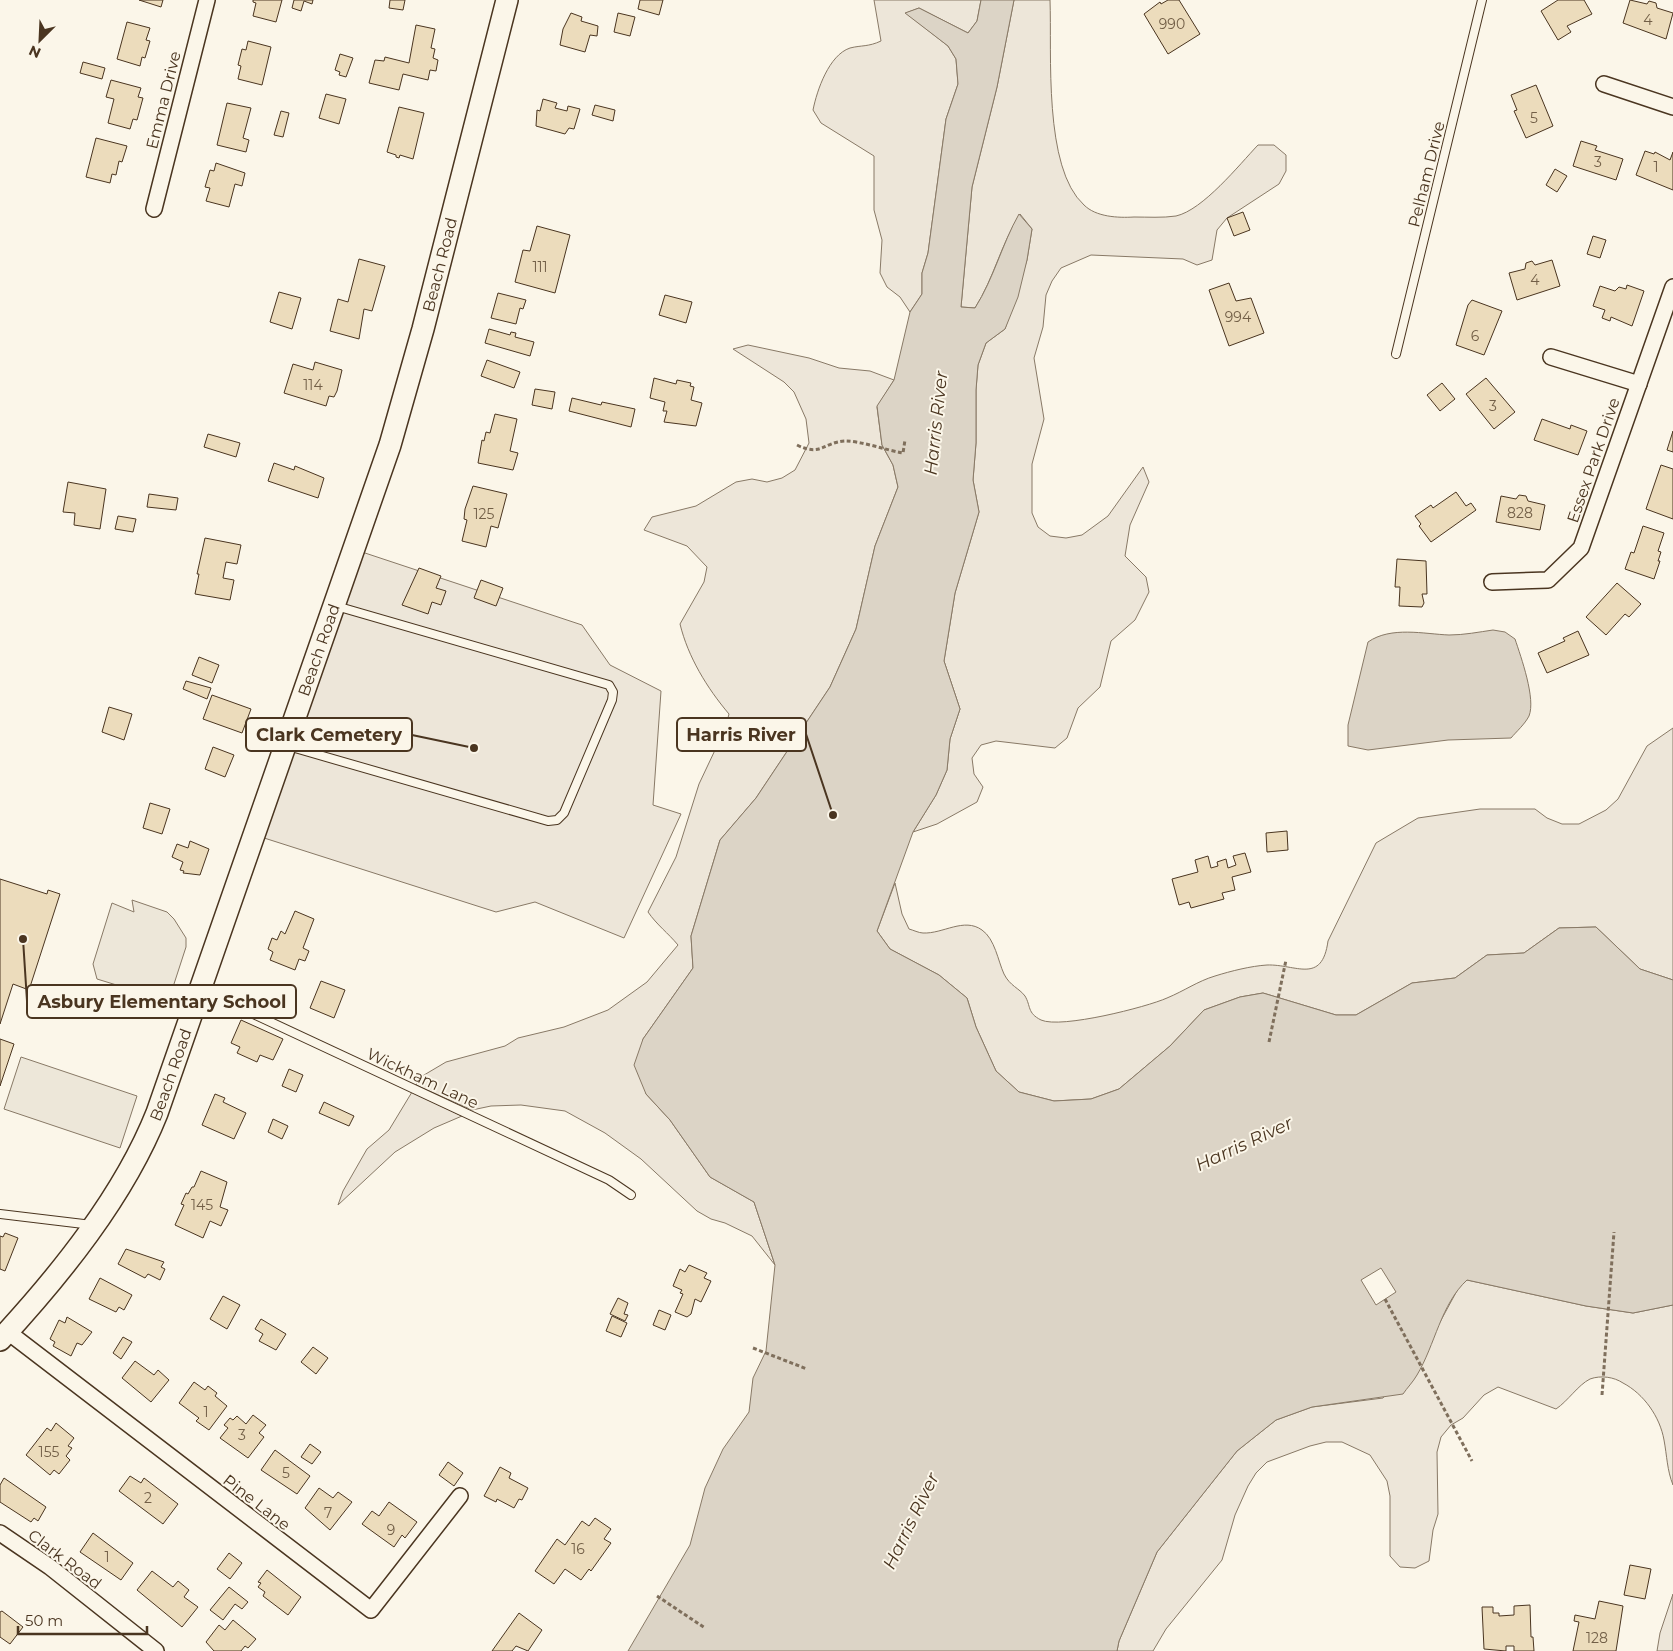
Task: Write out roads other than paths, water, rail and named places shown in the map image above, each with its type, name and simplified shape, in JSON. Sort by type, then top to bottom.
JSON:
[{"type":"street","name":"Emma Drive","points":[[154,209],[207,0]]},
{"type":"street","name":"Beach Road","points":[[4,1336],[94,1225],[131,1170],[143,1146],[172,1073],[390,445],[423,329],[507,0]]},
{"type":"street","points":[[1604,84],[1673,107]]},
{"type":"street","name":"Essex Park Drive","points":[[1492,582],[1548,580],[1581,548],[1673,287]]},
{"type":"street","points":[[1551,357],[1639,384]]},
{"type":"street","name":"Pine Lane","points":[[4,1336],[371,1610],[460,1496]]},
{"type":"street","name":"Clark Road","points":[[0,1533],[50,1567],[156,1651]]},
{"type":"lane","name":"Pelham Drive","points":[[1396,354],[1482,0]]},
{"type":"lane","points":[[286,745],[548,821],[557,820],[564,813],[612,700],[613,692],[609,685],[334,605]]},
{"type":"lane","name":"Wickham Lane","points":[[201,989],[609,1180],[631,1195]]},
{"type":"lane","points":[[0,1214],[94,1225]]},
{"type":"water","name":"Harris River","points":[[981,0],[1014,0],[997,87],[972,187],[961,307],[975,308],[982,297],[1019,214],[1032,229],[1018,297],[1005,329],[986,343],[978,365],[973,480],[979,512],[955,593],[944,661],[960,709],[950,739],[947,770],[936,795],[913,832],[877,931],[890,949],[939,975],[967,998],[976,1027],[996,1071],[1019,1092],[1054,1101],[1091,1099],[1119,1089],[1170,1046],[1204,1010],[1240,997],[1263,993],[1336,1015],[1356,1015],[1412,983],[1455,978],[1487,955],[1524,953],[1559,928],[1596,927],[1640,969],[1673,980],[1673,1305],[1633,1313],[1586,1306],[1467,1280],[1458,1290],[1444,1313],[1423,1363],[1403,1394],[1312,1407],[1276,1420],[1237,1451],[1157,1552],[1119,1641],[1117,1651],[628,1651],[690,1545],[705,1488],[723,1449],[749,1412],[753,1378],[766,1351],[775,1265],[754,1202],[710,1177],[670,1120],[646,1094],[634,1065],[643,1039],[693,968],[691,936],[720,840],[756,798],[830,687],[856,629],[875,546],[898,487],[893,465],[882,445],[877,406],[894,380],[910,312],[922,294],[922,273],[928,253],[946,119],[958,84],[956,59],[948,46],[905,13],[919,8],[968,33],[977,21]]},
{"type":"water","points":[[1493,630],[1505,632],[1515,639],[1531,699],[1529,716],[1511,738],[1448,740],[1368,750],[1348,746],[1348,725],[1368,642],[1377,637],[1397,632],[1455,635]]},
{"type":"place","name":"Clark Cemetery","points":[[474,748]]},
{"type":"place","name":"Harris River","points":[[833,815]]},
{"type":"place","name":"Asbury Elementary School","points":[[23,939]]}]
